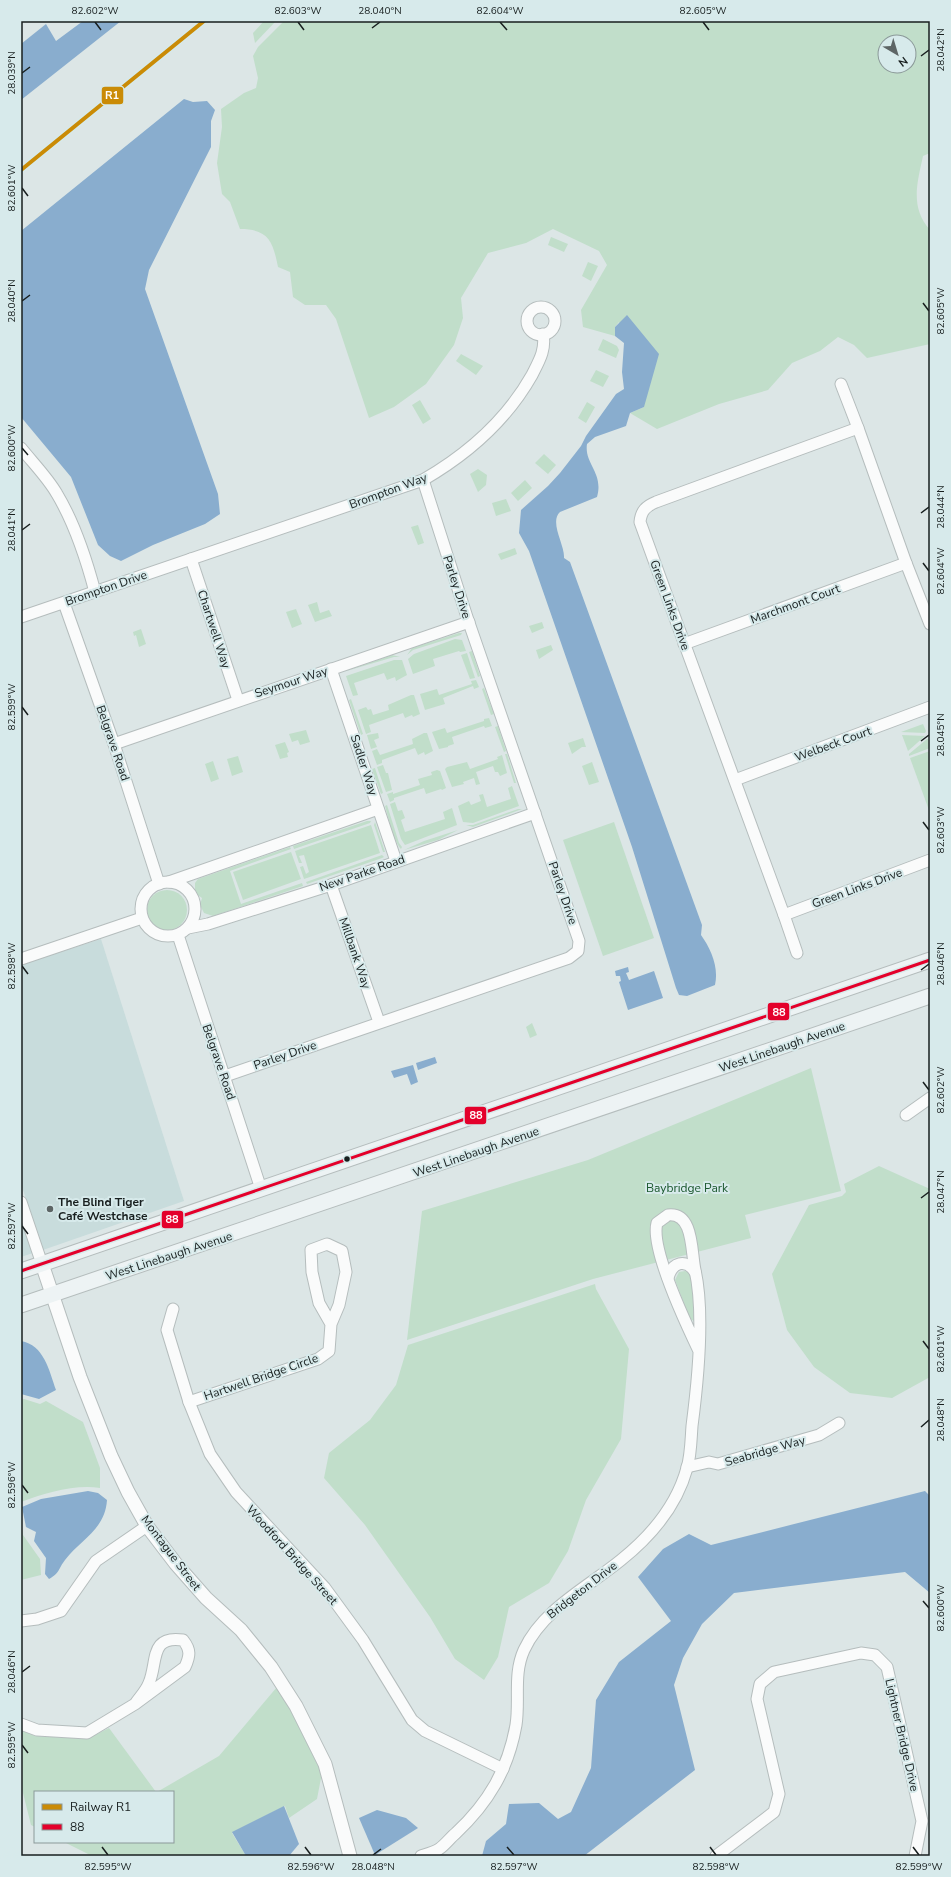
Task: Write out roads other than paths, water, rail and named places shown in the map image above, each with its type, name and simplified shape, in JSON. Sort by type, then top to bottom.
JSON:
[{"type":"main road","points":[[21,1271],[930,960]]},
{"type":"main road","name":"West Linebaugh Avenue","points":[[21,1305],[930,996]]},
{"type":"street","name":"Brompton Way","points":[[191,559],[423,480],[451,464],[496,426],[510,409],[538,362],[545,345],[543,334]]},
{"type":"street","points":[[841,384],[906,564],[930,624]]},
{"type":"street","name":"Green Links Drive","points":[[797,953],[640,522],[643,510],[656,502],[858,428]]},
{"type":"street","points":[[21,448],[56,493],[70,518],[86,560],[95,592]]},
{"type":"street","name":"Parley Drive","points":[[225,1076],[569,958],[578,951],[579,941],[468,622],[423,480]]},
{"type":"street","name":"Brompton Drive","points":[[21,617],[191,559]]},
{"type":"street","name":"Chartwell Way","points":[[191,559],[238,700]]},
{"type":"street","name":"Marchmont Court","points":[[684,644],[906,564]]},
{"type":"street","name":"Belgrave Road","points":[[64,603],[164,883]]},
{"type":"street","name":"Seymour Way","points":[[114,744],[468,622]]},
{"type":"street","name":"Sadler Way","points":[[331,669],[396,861]]},
{"type":"street","name":"Welbeck Court","points":[[735,780],[930,708]]},
{"type":"street","points":[[164,883],[178,884],[185,888],[195,903],[193,920],[188,928],[178,934],[160,935],[152,932],[142,918],[141,909],[146,894],[164,883],[378,809]]},
{"type":"street","name":"New Parke Road","points":[[188,928],[208,924],[331,885],[535,813]]},
{"type":"street","name":"Green Links Drive","points":[[784,915],[930,860]]},
{"type":"street","name":"Millbank Way","points":[[331,885],[379,1022]]},
{"type":"street","points":[[21,959],[142,918]]},
{"type":"street","name":"Belgrave Road","points":[[178,934],[200,1006],[225,1076],[262,1189]]},
{"type":"street","points":[[906,1115],[930,1098]]},
{"type":"street","name":"Montague Street","points":[[21,1202],[80,1378],[111,1456],[147,1526],[176,1564],[206,1598],[241,1630],[270,1667],[296,1706],[325,1764],[350,1856]]},
{"type":"street","name":"Bridgeton Drive","points":[[421,1856],[442,1852],[476,1814],[494,1788],[503,1769],[516,1725],[516,1682],[523,1651],[534,1634],[546,1618],[621,1560],[647,1537],[667,1510],[687,1467],[697,1392],[699,1351],[699,1288],[695,1273],[689,1230],[686,1224],[678,1216],[668,1215],[657,1223],[655,1232],[674,1298],[699,1351]]},
{"type":"street","name":"Hartwell Bridge Circle","points":[[189,1402],[318,1359],[329,1351],[331,1324],[339,1305],[346,1272],[342,1251],[327,1244],[311,1250],[312,1272],[319,1302],[331,1324]]},
{"type":"street","points":[[668,1278],[672,1268],[681,1263],[688,1264],[695,1273]]},
{"type":"street","name":"Woodford Bridge Street","points":[[173,1309],[167,1330],[189,1402],[210,1454],[236,1492],[325,1588],[363,1640],[412,1720],[425,1731],[503,1769]]},
{"type":"street","name":"Seabridge Way","points":[[687,1467],[709,1462],[718,1464],[819,1435],[839,1423]]},
{"type":"street","points":[[21,1621],[38,1618],[61,1610],[96,1561],[147,1526]]},
{"type":"street","points":[[21,1724],[37,1730],[87,1733],[135,1704],[185,1667],[189,1658],[189,1647],[184,1640],[173,1638],[162,1643],[155,1655],[149,1683],[135,1704]]},
{"type":"street","name":"Lightner Bridge Drive","points":[[716,1856],[774,1812],[779,1794],[757,1699],[760,1684],[774,1672],[861,1654],[876,1655],[887,1666],[922,1821],[915,1856]]},
{"type":"water","points":[[83,21],[121,21],[21,100],[21,44],[46,24],[56,41]]},
{"type":"water","points":[[184,99],[193,102],[207,101],[215,110],[211,121],[211,147],[149,270],[145,289],[218,494],[220,514],[205,524],[153,545],[121,561],[110,556],[98,545],[71,477],[21,417],[21,231]]},
{"type":"water","points":[[627,315],[659,354],[644,407],[630,413],[626,426],[595,437],[587,444],[588,457],[598,481],[597,497],[560,512],[557,516],[556,522],[564,558],[570,562],[702,925],[701,935],[708,946],[715,965],[715,985],[687,996],[679,995],[676,988],[632,847],[529,551],[519,533],[521,510],[560,473],[581,446],[586,436],[616,394],[624,389],[622,372],[624,343],[615,336],[615,327]]},
{"type":"water","points":[[628,967],[629,972],[626,973],[629,980],[654,971],[663,998],[628,1010],[619,982],[621,981],[620,976],[616,976],[615,971]]},
{"type":"water","points":[[435,1057],[437,1063],[418,1070],[416,1063]]},
{"type":"water","points":[[413,1065],[418,1082],[411,1085],[407,1074],[394,1078],[391,1071]]},
{"type":"water","points":[[21,1341],[29,1343],[40,1353],[48,1367],[56,1390],[39,1399],[21,1394]]},
{"type":"water","points":[[88,1491],[98,1493],[107,1500],[102,1519],[97,1527],[65,1560],[57,1573],[49,1579],[45,1574],[46,1558],[34,1541],[36,1532],[26,1527],[22,1507],[41,1499]]},
{"type":"water","points":[[925,1491],[930,1496],[930,1593],[905,1572],[734,1593],[702,1624],[683,1658],[674,1685],[695,1770],[584,1856],[482,1856],[486,1841],[506,1824],[509,1804],[539,1803],[558,1819],[571,1812],[591,1768],[596,1700],[619,1662],[671,1621],[638,1577],[663,1549],[689,1534],[711,1545]]},
{"type":"water","points":[[284,1806],[299,1844],[289,1856],[246,1856],[232,1832]]},
{"type":"water","points":[[377,1810],[406,1818],[418,1828],[375,1855],[359,1818]]},
{"type":"rail line","name":"R1","points":[[21,170],[204,21]]},
{"type":"place","name":"The Blind Tiger Café Westchase","points":[[50,1209]]},
{"type":"park label","name":"Baybridge Park","points":[[687,1188]]}]
